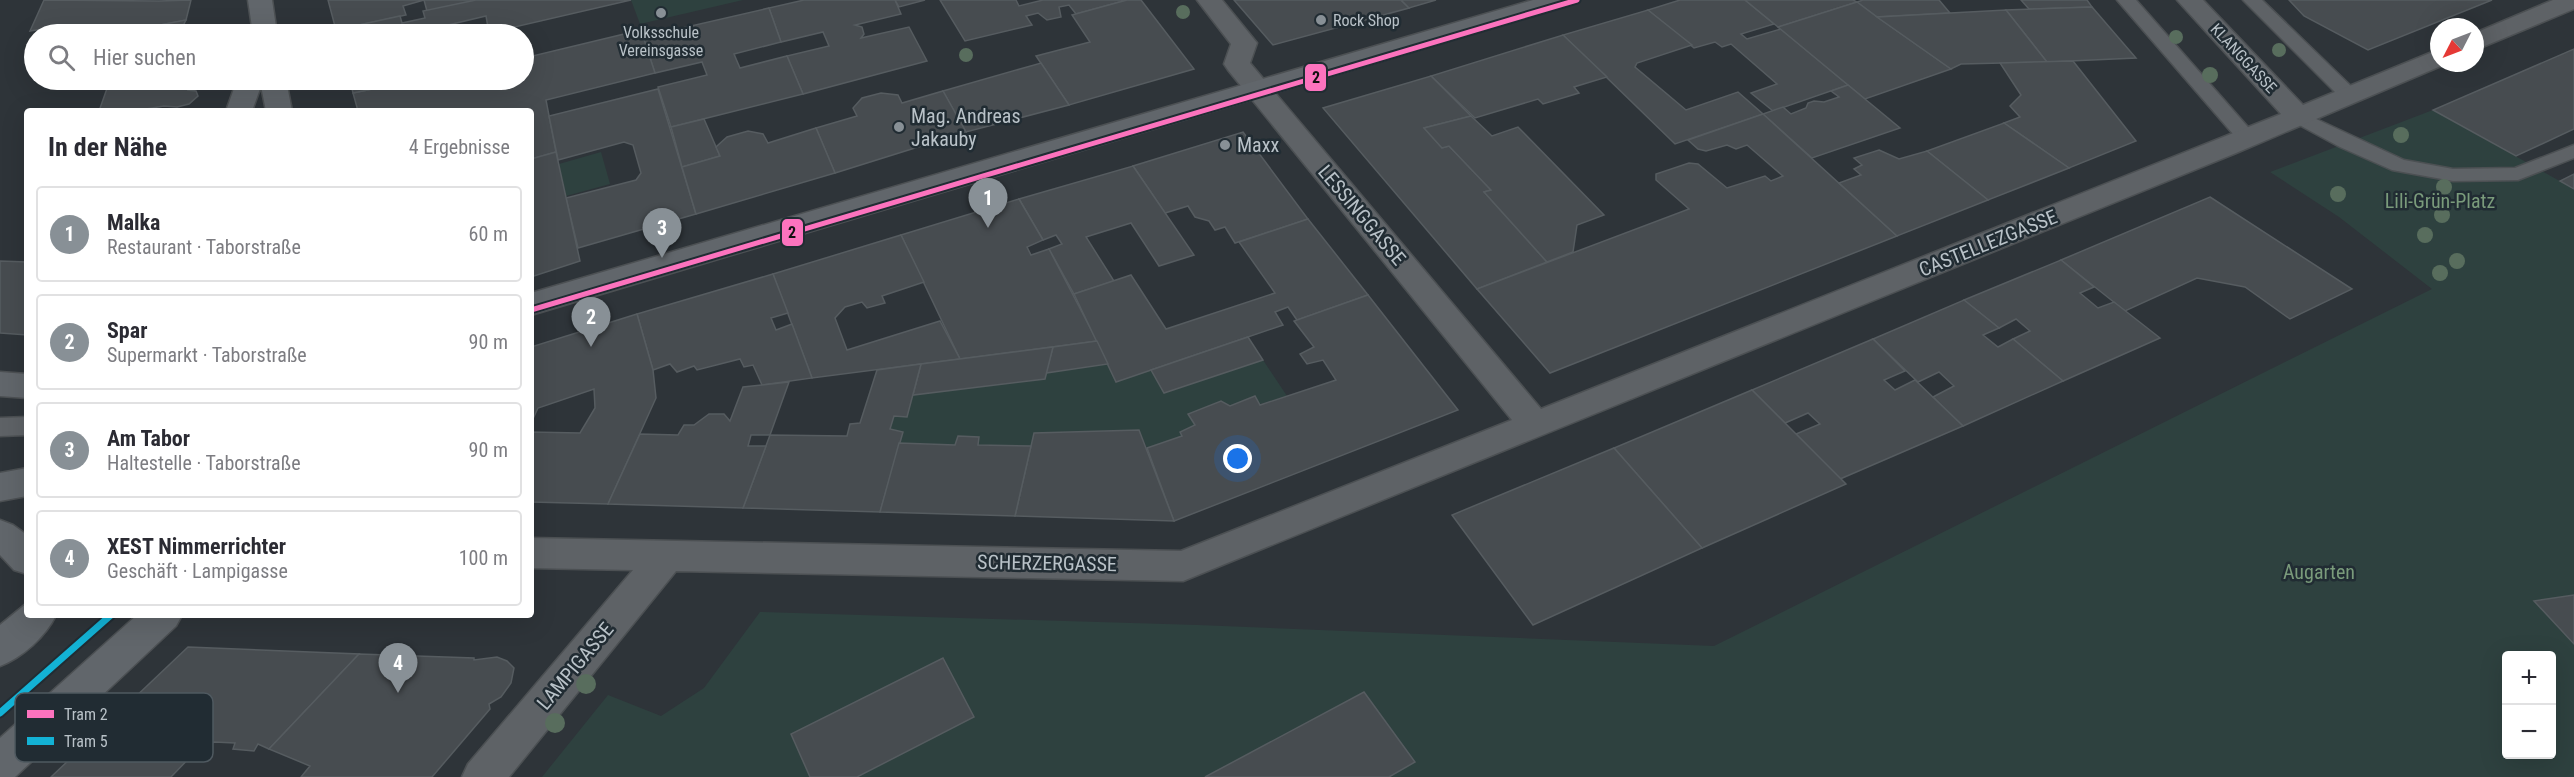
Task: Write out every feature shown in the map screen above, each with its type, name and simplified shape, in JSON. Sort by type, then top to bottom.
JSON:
[{"type":"main road","points":[[260,0],[264,24]]},
{"type":"main road","points":[[534,303],[1559,0]]},
{"type":"main road","points":[[240,108],[246,90]]},
{"type":"main road","points":[[275,90],[278,108]]},
{"type":"main road","points":[[0,384],[24,386]]},
{"type":"main road","points":[[0,488],[24,483]]},
{"type":"main road","points":[[0,535],[24,555]]},
{"type":"main road","points":[[78,693],[160,618]]},
{"type":"main road","points":[[0,764],[15,750]]},
{"type":"street","name":"LESSINGGASSE","points":[[1209,0],[1244,43],[1237,64],[1535,425]]},
{"type":"street","name":"KLANGGASSE","points":[[2189,0],[2299,117]]},
{"type":"street","points":[[2484,38],[2574,0]]},
{"type":"street","name":"CASTELLEZGASSE","points":[[1535,425],[2299,117],[2430,62]]},
{"type":"street","name":"SCHERZERGASSE","points":[[534,553],[1183,566],[1535,425]]},
{"type":"street","name":"LAMPIGASSE","points":[[483,777],[667,556]]},
{"type":"lane","points":[[2126,0],[2247,138]]},
{"type":"lane","points":[[2252,0],[2350,96]]},
{"type":"lane","points":[[2299,117],[2347,143],[2399,165],[2453,175],[2518,174],[2574,151]]},
{"type":"lane","points":[[0,427],[24,426]]},
{"type":"green space","name":"Volksschule Vereinsgasse","points":[[631,0],[743,0],[640,24]]},
{"type":"green space","name":"Augarten","points":[[2433,110],[2574,189],[2574,777],[542,777],[608,695],[661,716],[704,688],[760,612],[1198,625],[1714,646],[2432,289],[2339,217],[2270,172]]},
{"type":"green space","points":[[601,152],[610,184],[566,196],[559,164]]},
{"type":"green space","points":[[1263,360],[1287,396],[1262,404],[1245,406],[1220,401],[1189,414],[1195,425],[1182,436],[1147,448],[1139,430],[1034,433],[1031,446],[978,445],[958,436],[955,445],[899,443],[903,432],[890,429],[894,416],[907,416],[913,395],[1045,379],[1046,373],[1108,364],[1151,370],[1165,393]]},
{"type":"building","points":[[44,0],[191,0],[186,20],[166,24],[33,24]]},
{"type":"building","points":[[328,0],[424,0],[403,6],[406,15],[364,24],[334,24]]},
{"type":"building","points":[[424,0],[473,0],[473,1],[427,11]]},
{"type":"building","points":[[476,0],[631,0],[528,24],[487,24],[486,16],[452,24],[363,24],[400,16],[402,23],[425,18],[423,11]]},
{"type":"building","points":[[804,0],[895,0],[901,14],[855,25],[862,27],[864,34],[861,38],[909,27],[927,61],[803,94],[787,56],[829,46],[823,32],[781,42],[769,8]]},
{"type":"building","points":[[895,0],[925,0],[899,7]]},
{"type":"building","points":[[940,0],[1016,0],[1019,6],[1043,0],[1127,0],[1076,14],[1069,5],[1059,7],[1061,17],[1047,20],[1038,13],[1026,16],[1032,25],[965,41]]},
{"type":"building","points":[[1127,0],[1141,0],[1194,69],[1069,105],[1036,56],[1090,42],[1072,15]]},
{"type":"building","points":[[1234,0],[1401,0],[1409,8],[1273,45]]},
{"type":"building","points":[[1401,0],[1436,0],[1409,8]]},
{"type":"building","points":[[1680,0],[1745,0],[1774,24],[1741,34],[1747,39],[1781,29],[1848,85],[1773,111],[1751,93],[1777,84],[1731,44],[1722,47],[1715,42],[1694,48],[1648,10]]},
{"type":"building","points":[[1745,0],[1853,0],[1857,2],[1778,27]]},
{"type":"building","points":[[1863,0],[1939,0],[1950,13],[1877,17],[1857,2]]},
{"type":"building","points":[[2021,0],[2087,0],[2092,7],[2029,9]]},
{"type":"building","points":[[2289,0],[2492,0],[2447,18],[2430,18],[2430,25],[2368,50],[2304,16]]},
{"type":"building","points":[[1857,2],[1951,69],[1865,99],[1778,27]]},
{"type":"building","points":[[2092,7],[2136,58],[2047,62],[2006,10]]},
{"type":"building","points":[[769,8],[781,42],[734,54],[740,68],[787,56],[803,94],[671,127],[658,87],[707,75],[702,62],[655,73],[643,37]]},
{"type":"building","points":[[1648,10],[1692,45],[1637,63],[1635,67],[1686,110],[1738,92],[1763,114],[1675,144],[1563,35]]},
{"type":"building","points":[[2006,10],[2047,62],[1961,64],[1951,69],[1877,17]]},
{"type":"building","points":[[186,20],[184,24],[165,24]]},
{"type":"building","points":[[641,30],[655,73],[546,100],[556,152],[534,158],[534,108],[357,108],[353,93],[367,90],[534,90],[534,56]]},
{"type":"building","points":[[1563,35],[1607,77],[1574,87],[1579,93],[1543,104],[1538,99],[1475,118],[1431,76]]},
{"type":"building","points":[[2574,49],[2574,129],[2516,156],[2433,110]]},
{"type":"building","points":[[2073,61],[2136,141],[2069,168],[2004,123],[2020,117],[2010,106],[2021,95],[2000,63]]},
{"type":"building","points":[[1041,63],[1069,105],[966,132],[943,91]]},
{"type":"building","points":[[1431,76],[1471,116],[1424,128],[1442,148],[1449,146],[1491,190],[1484,192],[1547,262],[1477,289],[1323,108]]},
{"type":"building","points":[[1848,85],[1900,128],[1812,158],[1763,114],[1783,107],[1791,114],[1806,108],[1808,103],[1824,102],[1839,97],[1831,91]]},
{"type":"building","points":[[658,89],[696,214],[578,248],[566,198],[636,180],[641,173],[633,145],[624,142],[558,160],[549,116]]},
{"type":"building","points":[[106,90],[188,90],[196,91],[198,96],[189,104],[177,107],[100,108]]},
{"type":"building","points":[[943,91],[966,132],[835,173],[816,128],[857,116],[853,108],[862,98],[881,93],[898,95],[902,103]]},
{"type":"building","points":[[1763,114],[1897,236],[1550,373],[1477,289],[1689,209],[1656,180],[1656,174],[1689,163],[1698,164],[1727,188],[1765,176],[1771,181],[1783,176],[1747,145],[1736,149],[1727,145],[1706,151],[1698,149],[1688,140]]},
{"type":"building","points":[[1471,116],[1492,136],[1518,127],[1604,215],[1577,225],[1573,252],[1547,262],[1484,192],[1491,190],[1449,146],[1442,148],[1424,128]]},
{"type":"building","points":[[704,119],[720,156],[682,167],[671,127]]},
{"type":"building","points":[[2004,123],[2069,168],[1988,200],[1927,151]]},
{"type":"building","points":[[816,128],[835,173],[696,214],[682,167],[720,156],[716,147],[727,137],[748,131],[763,134],[768,143]]},
{"type":"building","points":[[1243,132],[1308,219],[1235,243],[1225,227],[1215,230],[1209,221],[1195,217],[1188,206],[1165,213],[1133,166]]},
{"type":"building","points":[[1879,150],[1899,159],[1927,151],[1988,200],[1897,236],[1839,183],[1861,175],[1854,169],[1862,165],[1854,158]]},
{"type":"building","points":[[556,152],[580,261],[534,276],[534,158]]},
{"type":"building","points":[[1133,166],[1194,255],[1159,266],[1131,223],[1086,237],[1114,281],[1074,294],[1049,249],[1062,244],[1056,235],[1043,240],[1019,199]]},
{"type":"building","points":[[2574,174],[2574,189],[2560,181]]},
{"type":"building","points":[[2210,197],[2352,289],[2290,319],[2245,287],[2197,278],[2125,311],[2061,260]]},
{"type":"building","points":[[1019,199],[1043,240],[1027,247],[1031,255],[1049,249],[1097,341],[960,359],[901,235]]},
{"type":"building","points":[[1308,219],[1368,295],[1297,320],[1288,307],[1275,312],[1283,325],[1116,382],[1074,294],[1131,275],[1166,329],[1275,293],[1239,242]]},
{"type":"building","points":[[901,235],[924,282],[882,296],[885,303],[867,308],[862,302],[845,307],[835,318],[847,350],[940,321],[960,359],[812,378],[773,274]]},
{"type":"building","points":[[2061,260],[2094,287],[2080,293],[2098,308],[2114,302],[2160,338],[2063,381],[2013,339],[2030,331],[2016,319],[1999,328],[1964,300]]},
{"type":"building","points":[[0,261],[24,262],[24,335],[0,333]]},
{"type":"building","points":[[773,274],[788,313],[771,318],[776,330],[792,324],[812,378],[762,385],[753,365],[744,367],[740,359],[697,370],[694,366],[677,372],[670,364],[653,370],[637,314]]},
{"type":"building","points":[[1368,295],[1458,410],[1174,521],[1147,448],[1182,436],[1180,432],[1195,425],[1188,414],[1221,401],[1230,406],[1255,396],[1260,405],[1336,380],[1323,360],[1307,364],[1300,354],[1314,347],[1294,321]]},
{"type":"building","points":[[1964,300],[1999,328],[1983,335],[1998,347],[2013,339],[2063,381],[1963,426],[1933,397],[1954,386],[1939,372],[1918,382],[1873,339]]},
{"type":"building","points":[[637,314],[653,370],[656,398],[608,504],[534,502],[534,432],[580,433],[595,408],[594,389],[538,408],[534,417],[534,346]]},
{"type":"building","points":[[1248,337],[1263,360],[1164,393],[1151,370]]},
{"type":"building","points":[[1873,339],[1905,371],[1884,380],[1895,390],[1915,380],[1963,426],[1840,479],[1796,434],[1820,424],[1808,413],[1785,423],[1752,390]]},
{"type":"building","points":[[1097,341],[1108,364],[1046,373],[1053,347]]},
{"type":"building","points":[[1053,347],[1045,379],[913,395],[921,364]]},
{"type":"building","points":[[921,364],[907,417],[894,416],[890,429],[903,432],[880,512],[743,508],[770,435],[847,436],[850,424],[860,423],[877,370]]},
{"type":"building","points":[[789,382],[770,435],[751,435],[748,446],[766,446],[743,508],[608,504],[640,434],[678,435],[684,425],[694,425],[709,414],[724,414],[730,421],[743,387]]},
{"type":"building","points":[[1752,390],[1846,484],[1702,548],[1614,448]]},
{"type":"building","points":[[1139,430],[1174,521],[1015,516],[1034,433]]},
{"type":"building","points":[[958,436],[979,437],[978,445],[1031,446],[1015,516],[880,512],[899,443],[955,445]]},
{"type":"building","points":[[1614,448],[1702,548],[1533,625],[1452,515]]},
{"type":"building","points":[[2574,595],[2574,644],[2534,601]]},
{"type":"building","points":[[188,647],[359,654],[269,749],[258,744],[254,751],[233,749],[235,743],[213,743],[213,693],[140,693]]},
{"type":"building","points":[[359,654],[474,658],[474,660],[497,657],[507,661],[514,668],[511,683],[501,697],[489,704],[490,709],[432,777],[301,777],[310,766],[269,749]]},
{"type":"building","points":[[943,658],[974,717],[857,777],[810,777],[791,734]]},
{"type":"building","points":[[1364,692],[1415,762],[1389,777],[1205,777]]},
{"type":"building","points":[[67,762],[185,762],[171,777],[51,777]]},
{"type":"tram line","name":"2","points":[[534,309],[1577,0]]},
{"type":"tram line","name":"5","points":[[23,693],[108,618]]},
{"type":"tram line","name":"5","points":[[0,713],[15,700]]},
{"type":"place","name":"Volksschule Vereinsgasse","points":[[661,13]]},
{"type":"place","name":"Rock Shop","points":[[1321,20]]},
{"type":"place","name":"Mag. Andreas Jakauby","points":[[899,127]]},
{"type":"place","name":"Maxx","points":[[1225,145]]},
{"type":"place","name":"Malka","points":[[988,228]]},
{"type":"place","name":"Am Tabor","points":[[662,258]]},
{"type":"place","name":"Spar","points":[[591,347]]},
{"type":"place","name":"XEST Nimmerrichter","points":[[398,693]]},
{"type":"park label","name":"Lili-Grün-Platz","points":[[2440,201]]}]
